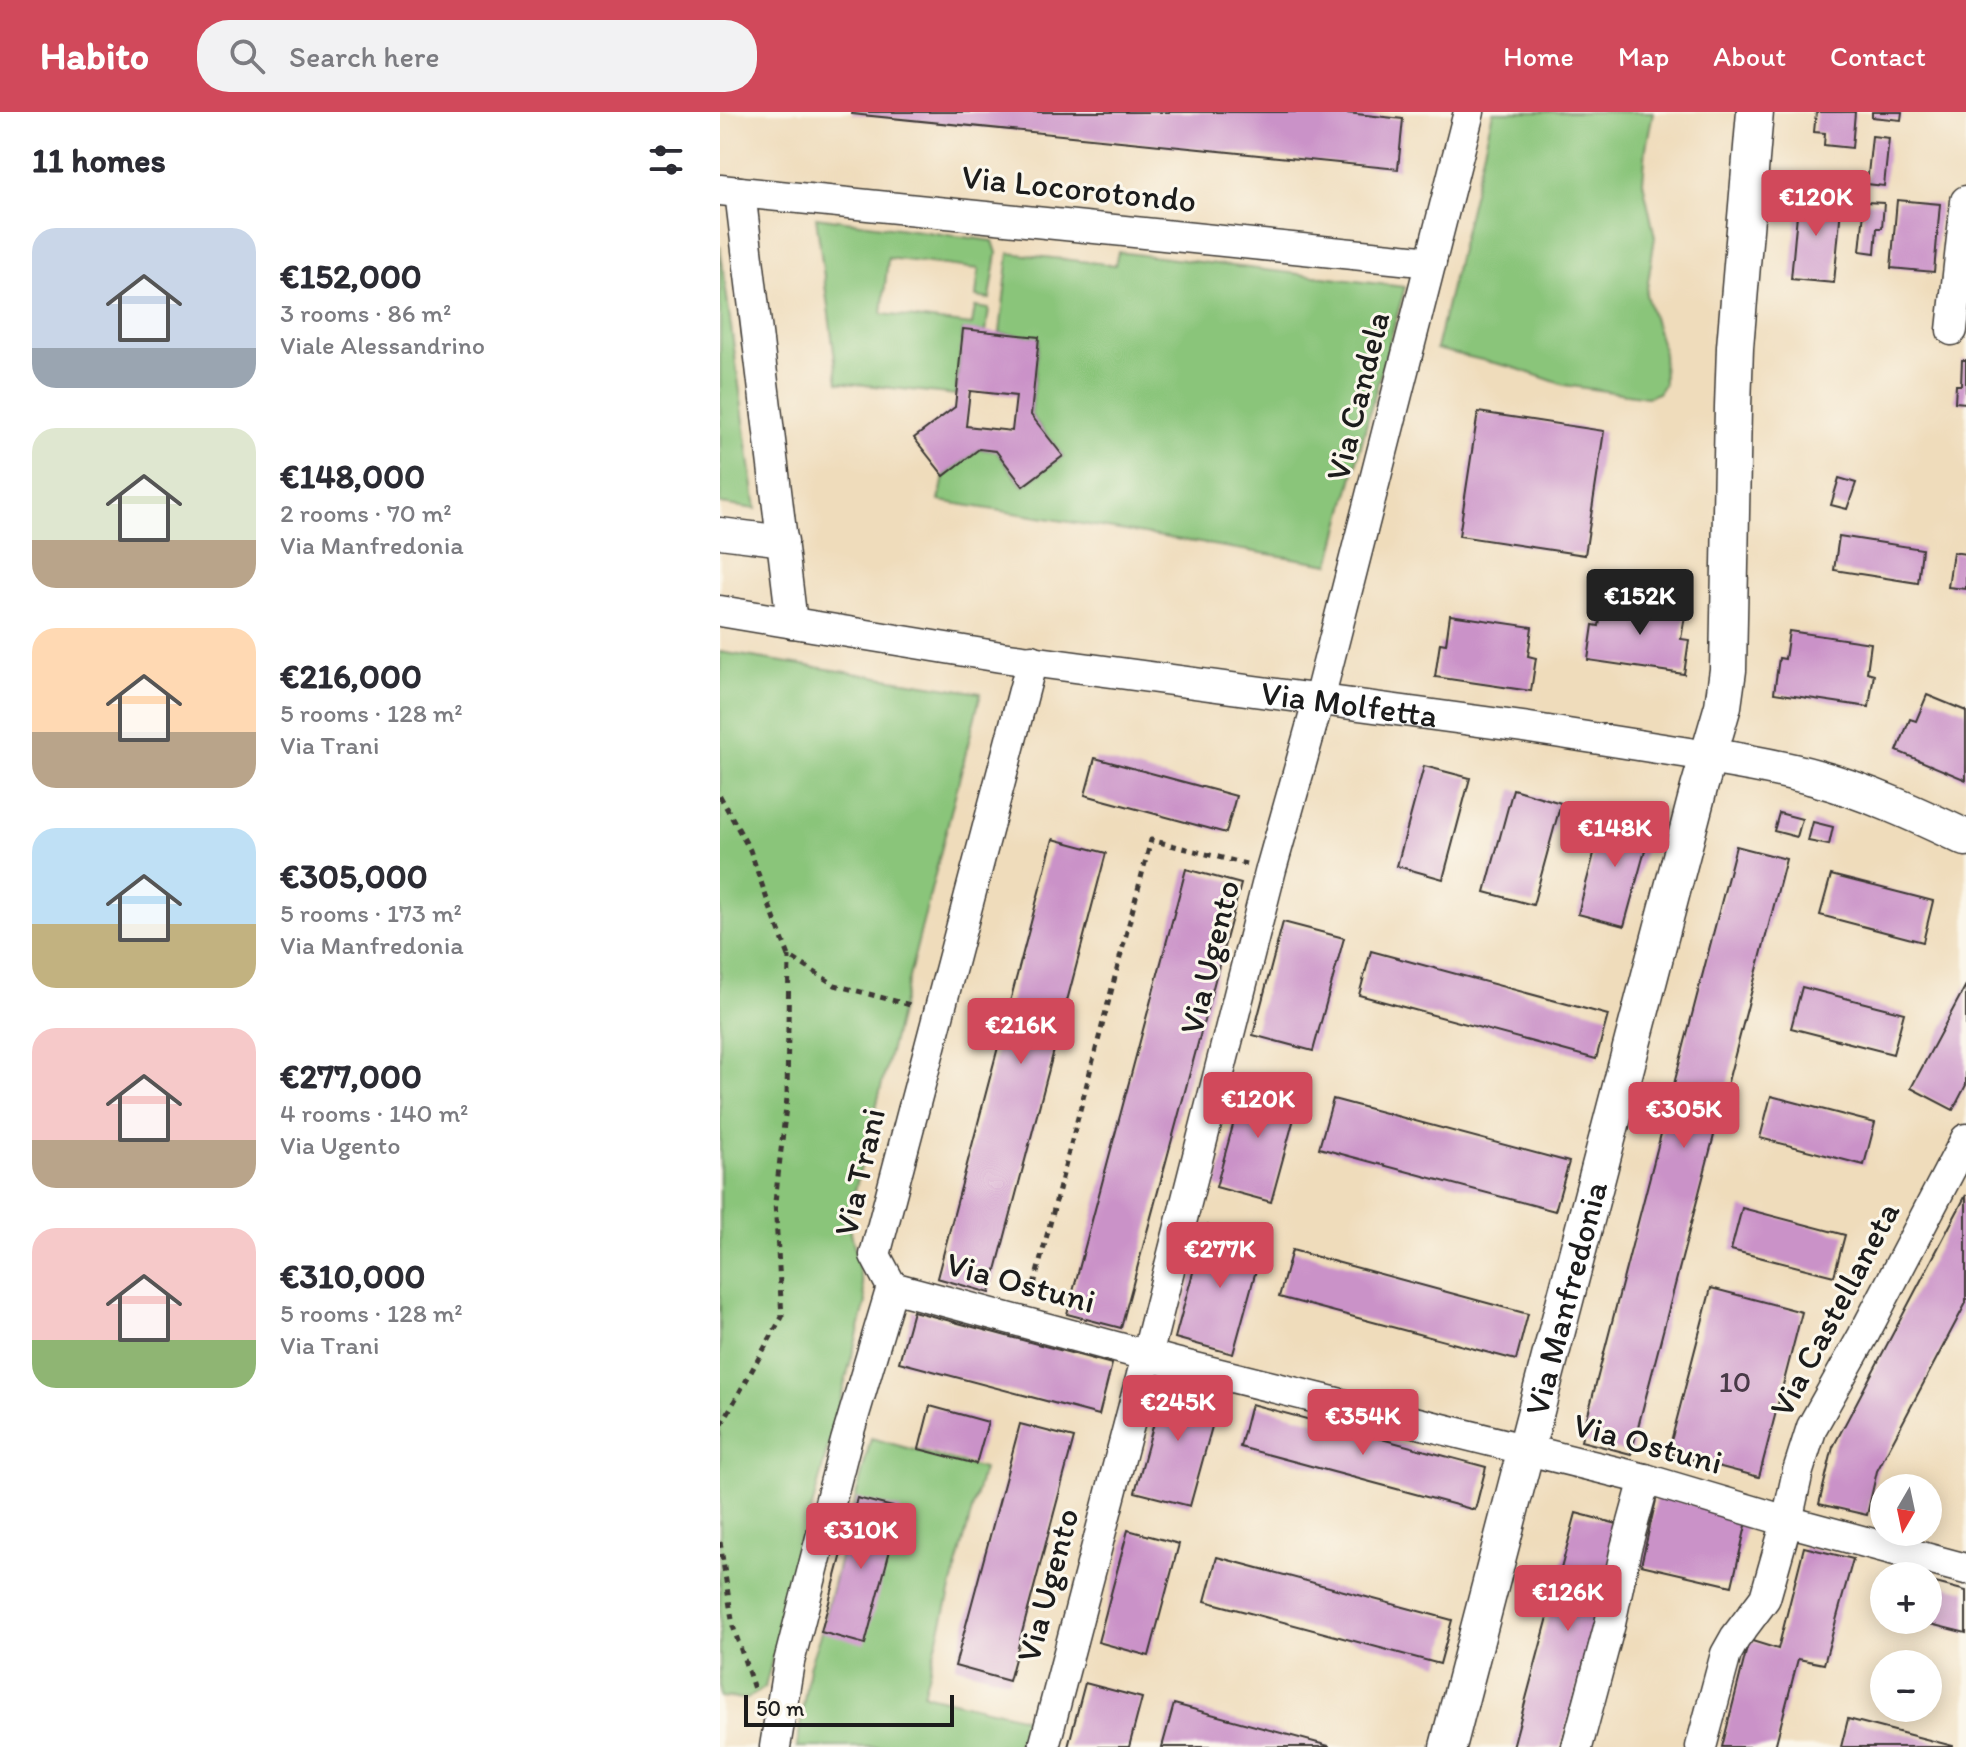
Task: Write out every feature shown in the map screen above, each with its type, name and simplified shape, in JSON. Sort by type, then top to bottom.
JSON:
[{"type":"street","name":"Via Candela","points":[[1319,699],[1469,112]]},
{"type":"street","name":"Via Manfredonia","points":[[1448,1747],[1723,706],[1728,670],[1735,362],[1755,112]]},
{"type":"street","name":"Via Locorotondo","points":[[730,191],[1431,262]]},
{"type":"street","points":[[730,191],[783,541],[792,623]]},
{"type":"street","points":[[1952,330],[1966,201]]},
{"type":"street","points":[[720,533],[783,541]]},
{"type":"street","name":"Via Molfetta","points":[[720,611],[1032,660],[1523,727],[1708,756],[1838,784],[1966,838]]},
{"type":"street","name":"Via Trani","points":[[892,1287],[875,1255],[1032,660]]},
{"type":"street","name":"Via Ugento","points":[[1044,1747],[1271,869],[1319,699]]},
{"type":"street","name":"Via Castellaneta","points":[[1701,1747],[1726,1654],[1765,1598],[1812,1427],[1966,1139]]},
{"type":"street","points":[[775,1747],[789,1662],[846,1441],[892,1287]]},
{"type":"street","name":"Via Ostuni","points":[[892,1287],[1147,1356],[1645,1479],[1966,1569]]},
{"type":"street","points":[[1577,1747],[1645,1479]]},
{"type":"path","points":[[720,796],[750,850],[789,956],[787,1098],[775,1202],[782,1317],[721,1425],[720,1436]]},
{"type":"path","points":[[1025,1322],[1151,840],[1271,869]]},
{"type":"path","points":[[789,956],[835,985],[938,1013]]},
{"type":"path","points":[[720,1542],[733,1626],[759,1702]]},
{"type":"green space","points":[[1493,112],[1653,112],[1643,182],[1655,237],[1646,295],[1663,349],[1664,384],[1658,393],[1647,397],[1564,385],[1515,368],[1436,349]]},
{"type":"green space","points":[[816,217],[993,241],[997,253],[990,299],[976,297],[979,269],[888,258],[882,314],[972,325],[975,307],[989,309],[986,332],[963,330],[956,395],[838,382]]},
{"type":"green space","points":[[720,246],[756,509],[720,504]]},
{"type":"green space","points":[[1118,252],[1405,287],[1330,564],[939,501],[944,476],[979,449],[996,451],[1023,486],[1063,456],[1031,415],[1039,338],[1000,333],[1009,253],[1115,265]]},
{"type":"green space","points":[[720,652],[981,693],[848,1218],[866,1302],[765,1687],[747,1699],[720,1697]]},
{"type":"green space","points":[[871,1438],[983,1469],[923,1694],[1025,1718],[1017,1747],[797,1747],[809,1667],[821,1632]]},
{"type":"building","points":[[852,112],[1337,112],[1403,119],[1398,169]]},
{"type":"building","points":[[1816,112],[1855,112],[1852,148],[1824,145],[1825,133],[1814,132]]},
{"type":"building","points":[[1872,112],[1902,112],[1901,120],[1872,117]]},
{"type":"building","points":[[1872,136],[1889,138],[1884,186],[1867,184]]},
{"type":"building","points":[[1799,193],[1842,197],[1834,283],[1791,279]]},
{"type":"building","points":[[1897,200],[1940,204],[1934,272],[1891,268]]},
{"type":"building","points":[[1865,202],[1884,203],[1882,228],[1877,228],[1875,253],[1860,251]]},
{"type":"building","points":[[963,329],[1039,337],[1031,415],[1063,456],[1023,486],[996,451],[979,449],[944,476],[914,438],[955,407]],"holes":[[[970,391],[1016,396],[1012,431],[966,426]]]},
{"type":"building","points":[[1962,360],[1966,360],[1966,403],[1955,402],[1956,385],[1961,385]]},
{"type":"building","points":[[1478,412],[1604,431],[1585,555],[1459,536]]},
{"type":"building","points":[[1839,478],[1856,483],[1847,509],[1831,505]]},
{"type":"building","points":[[1839,536],[1922,549],[1918,583],[1834,570]]},
{"type":"building","points":[[1953,552],[1966,554],[1966,589],[1948,587]]},
{"type":"building","points":[[1604,598],[1686,610],[1681,639],[1689,640],[1684,674],[1588,660],[1593,625],[1599,626]]},
{"type":"building","points":[[1450,615],[1532,627],[1528,656],[1536,658],[1531,691],[1435,677],[1440,643],[1446,644]]},
{"type":"building","points":[[1789,631],[1871,643],[1867,672],[1874,674],[1869,707],[1774,693],[1779,658],[1785,659]]},
{"type":"building","points":[[1927,695],[1966,711],[1966,780],[1897,751],[1910,719],[1916,721]]},
{"type":"building","points":[[1095,758],[1236,796],[1226,833],[1085,795]]},
{"type":"building","points":[[1424,766],[1470,778],[1443,879],[1397,866]]},
{"type":"building","points":[[1513,789],[1561,803],[1533,905],[1485,892]]},
{"type":"building","points":[[1605,812],[1652,825],[1624,926],[1578,914]]},
{"type":"building","points":[[1779,813],[1802,819],[1797,837],[1774,831]]},
{"type":"building","points":[[1813,822],[1833,827],[1829,845],[1808,841]]},
{"type":"building","points":[[1053,839],[1106,853],[990,1293],[937,1278]]},
{"type":"building","points":[[1736,846],[1786,859],[1631,1454],[1581,1441]]},
{"type":"building","points":[[1186,869],[1241,884],[1121,1328],[1067,1314]]},
{"type":"building","points":[[1831,875],[1933,901],[1923,942],[1820,915]]},
{"type":"building","points":[[1283,922],[1344,938],[1313,1051],[1253,1035]]},
{"type":"building","points":[[1371,951],[1608,1015],[1596,1059],[1359,995]]},
{"type":"building","points":[[1966,985],[1966,1085],[1953,1110],[1911,1088]]},
{"type":"building","points":[[1802,987],[1904,1013],[1893,1054],[1791,1028]]},
{"type":"building","points":[[1246,1078],[1301,1093],[1271,1202],[1216,1187]]},
{"type":"building","points":[[1771,1096],[1875,1123],[1864,1165],[1760,1138]]},
{"type":"building","points":[[1333,1099],[1569,1162],[1555,1211],[1319,1148]]},
{"type":"building","points":[[1966,1195],[1966,1303],[1876,1474],[1870,1474],[1867,1515],[1819,1504],[1833,1447]]},
{"type":"building","points":[[1742,1208],[1845,1235],[1834,1276],[1731,1250]]},
{"type":"building","points":[[1206,1225],[1264,1241],[1233,1354],[1175,1338]]},
{"type":"building","points":[[1292,1250],[1528,1314],[1516,1360],[1279,1297]]},
{"type":"building","points":[[1711,1288],[1802,1312],[1759,1477],[1668,1453]]},
{"type":"building","points":[[913,1311],[1112,1364],[1099,1415],[899,1362]]},
{"type":"building","points":[[1166,1379],[1221,1394],[1190,1506],[1135,1492]]},
{"type":"building","points":[[1251,1404],[1486,1467],[1475,1510],[1240,1447]]},
{"type":"building","points":[[930,1406],[988,1422],[976,1464],[919,1449]]},
{"type":"building","points":[[1020,1424],[1074,1438],[1009,1681],[955,1666]]},
{"type":"building","points":[[1657,1496],[1748,1517],[1732,1586],[1641,1565]]},
{"type":"building","points":[[857,1498],[901,1509],[865,1644],[821,1632]]},
{"type":"building","points":[[1576,1513],[1621,1525],[1561,1747],[1513,1747]]},
{"type":"building","points":[[1128,1530],[1179,1544],[1149,1656],[1098,1642]]},
{"type":"building","points":[[1804,1547],[1853,1559],[1824,1664],[1798,1659],[1775,1747],[1722,1747],[1749,1640],[1778,1649]]},
{"type":"building","points":[[1217,1557],[1452,1620],[1440,1664],[1205,1601]]},
{"type":"building","points":[[1942,1585],[1966,1591],[1966,1633],[1942,1627]]},
{"type":"building","points":[[1085,1683],[1142,1698],[1129,1747],[1068,1747]]},
{"type":"building","points":[[1174,1704],[1329,1746],[1329,1747],[1162,1747]]},
{"type":"building","points":[[1848,1719],[1953,1746],[1953,1747],[1841,1747]]}]
